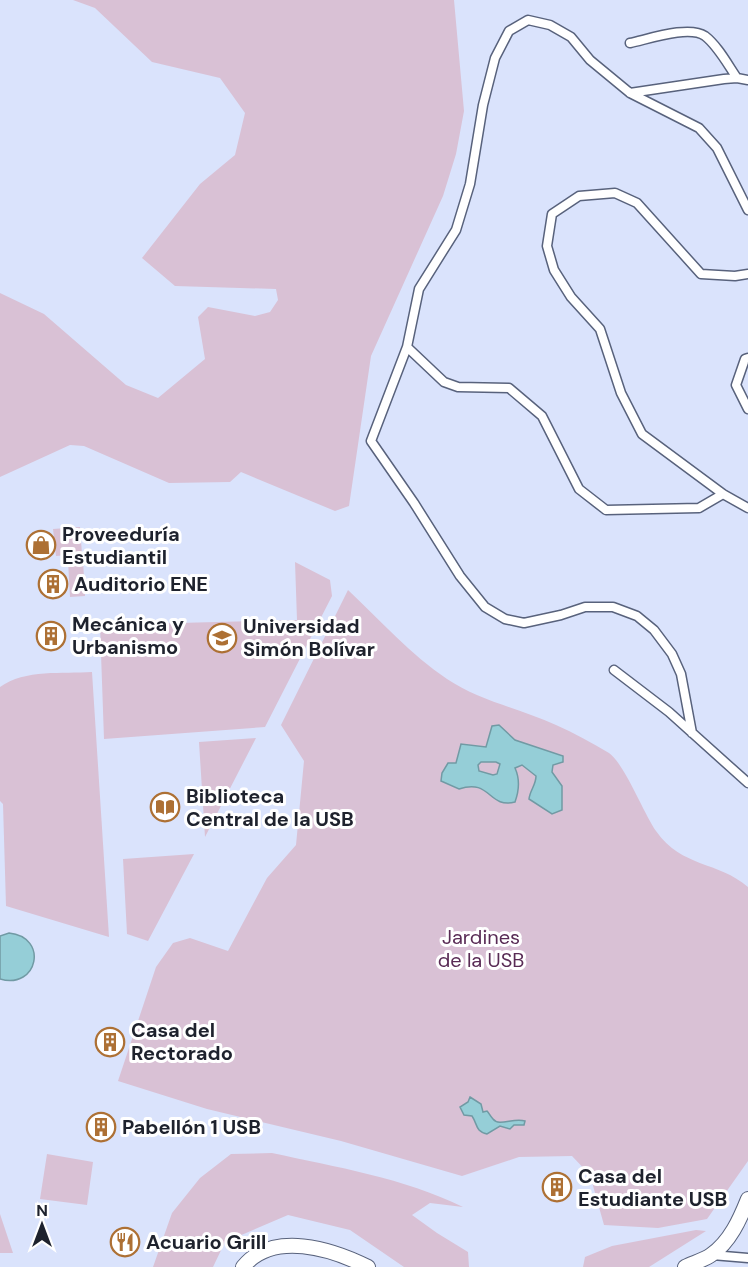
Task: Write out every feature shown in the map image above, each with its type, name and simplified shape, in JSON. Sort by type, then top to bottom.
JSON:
[{"type":"main road","points":[[685,1267],[711,1255],[736,1226],[748,1198]]},
{"type":"main road","points":[[243,1267],[262,1252],[273,1248],[293,1246],[320,1250],[368,1267]]},
{"type":"street","points":[[692,733],[681,675],[672,654],[654,630],[637,616],[613,607],[585,607],[524,623],[505,619],[485,607],[460,576],[414,502],[371,441],[407,347],[418,289],[456,230],[470,184],[483,105],[495,58],[509,32],[528,20],[550,25],[571,37],[590,60],[630,93],[699,128],[717,148],[748,210]]},
{"type":"street","points":[[630,43],[687,31],[698,32],[707,38],[737,78]]},
{"type":"street","points":[[630,93],[737,78],[748,80]]},
{"type":"street","points":[[748,274],[735,276],[701,274],[637,203],[615,193],[579,196],[552,214],[547,246],[554,270],[571,297],[600,329],[621,393],[642,434],[723,494],[748,508]]},
{"type":"street","points":[[407,347],[444,382],[458,387],[509,388],[542,416],[579,489],[606,510],[699,508],[723,494]]},
{"type":"street","points":[[748,358],[745,359],[736,386],[748,409]]},
{"type":"street","points":[[614,670],[669,712],[748,783]]},
{"type":"street","points":[[711,1255],[748,1258]]},
{"type":"green space","points":[[73,0],[454,0],[464,111],[456,154],[443,196],[371,356],[349,506],[335,511],[241,472],[230,482],[169,483],[84,446],[70,445],[0,477],[0,293],[44,314],[126,385],[158,398],[205,359],[198,317],[208,307],[255,316],[270,312],[278,300],[276,289],[175,286],[142,258],[200,184],[235,155],[245,113],[220,78],[152,62],[95,8]]},
{"type":"green space","points":[[80,527],[82,554],[56,556],[53,529]]},
{"type":"green space","points":[[83,560],[85,596],[70,597],[68,561]]},
{"type":"green space","points":[[295,562],[330,580],[332,596],[265,727],[104,739],[100,625],[297,620]]},
{"type":"green space","name":"Jardines de la USB","points":[[348,590],[408,648],[447,679],[487,699],[543,719],[609,753],[621,767],[651,823],[666,843],[677,852],[725,872],[748,887],[748,1161],[707,1219],[658,1228],[604,1225],[590,1175],[572,1156],[519,1157],[462,1176],[341,1141],[207,1109],[118,1081],[156,967],[173,943],[190,938],[228,951],[267,878],[296,845],[304,761],[281,725]]},
{"type":"green space","points":[[92,672],[109,937],[6,906],[3,804],[0,801],[0,687],[10,681],[32,675]]},
{"type":"green space","points":[[256,738],[205,837],[199,742]]},
{"type":"green space","points":[[194,854],[148,941],[127,934],[123,859]]},
{"type":"green space","points":[[272,1153],[394,1181],[463,1207],[430,1203],[412,1215],[468,1252],[469,1267],[404,1267],[350,1230],[288,1215],[225,1242],[213,1267],[153,1267],[172,1213],[200,1178],[231,1154]]},
{"type":"green space","points":[[47,1154],[93,1162],[87,1205],[40,1199]]},
{"type":"green space","points":[[0,1214],[13,1253],[0,1253]]},
{"type":"green space","points":[[696,1230],[706,1231],[649,1267],[583,1267],[585,1257],[612,1246]]},
{"type":"shaded area","points":[[499,725],[515,740],[563,756],[563,762],[553,765],[552,772],[562,786],[562,810],[552,814],[529,799],[536,776],[522,765],[515,768],[518,785],[515,802],[499,801],[477,787],[459,789],[441,781],[442,773],[448,763],[456,763],[461,744],[486,747],[492,726]],"holes":[[[481,762],[500,764],[497,774],[479,771],[478,765]]]},
{"type":"shaded area","points":[[9,933],[22,937],[30,943],[34,952],[34,962],[30,970],[23,977],[13,980],[0,979],[0,936]]},
{"type":"shaded area","points":[[470,1097],[481,1104],[483,1112],[487,1111],[496,1121],[521,1120],[525,1121],[524,1125],[514,1125],[510,1129],[500,1126],[487,1134],[483,1133],[472,1116],[464,1115],[460,1107],[468,1102]]},
{"type":"place","name":"Proveeduría Estudiantil","points":[[41,545]]},
{"type":"place","name":"Auditorio ENE","points":[[53,584]]},
{"type":"place","name":"Mecánica y Urbanismo","points":[[51,636]]},
{"type":"place","name":"Universidad Simón Bolívar","points":[[222,638]]},
{"type":"place","name":"Biblioteca Central de la USB","points":[[165,807]]},
{"type":"place","name":"Casa del Rectorado","points":[[110,1042]]},
{"type":"place","name":"Pabellón 1 USB","points":[[101,1127]]},
{"type":"place","name":"Casa del Estudiante USB","points":[[557,1187]]},
{"type":"place","name":"Acuario Grill","points":[[125,1242]]}]
